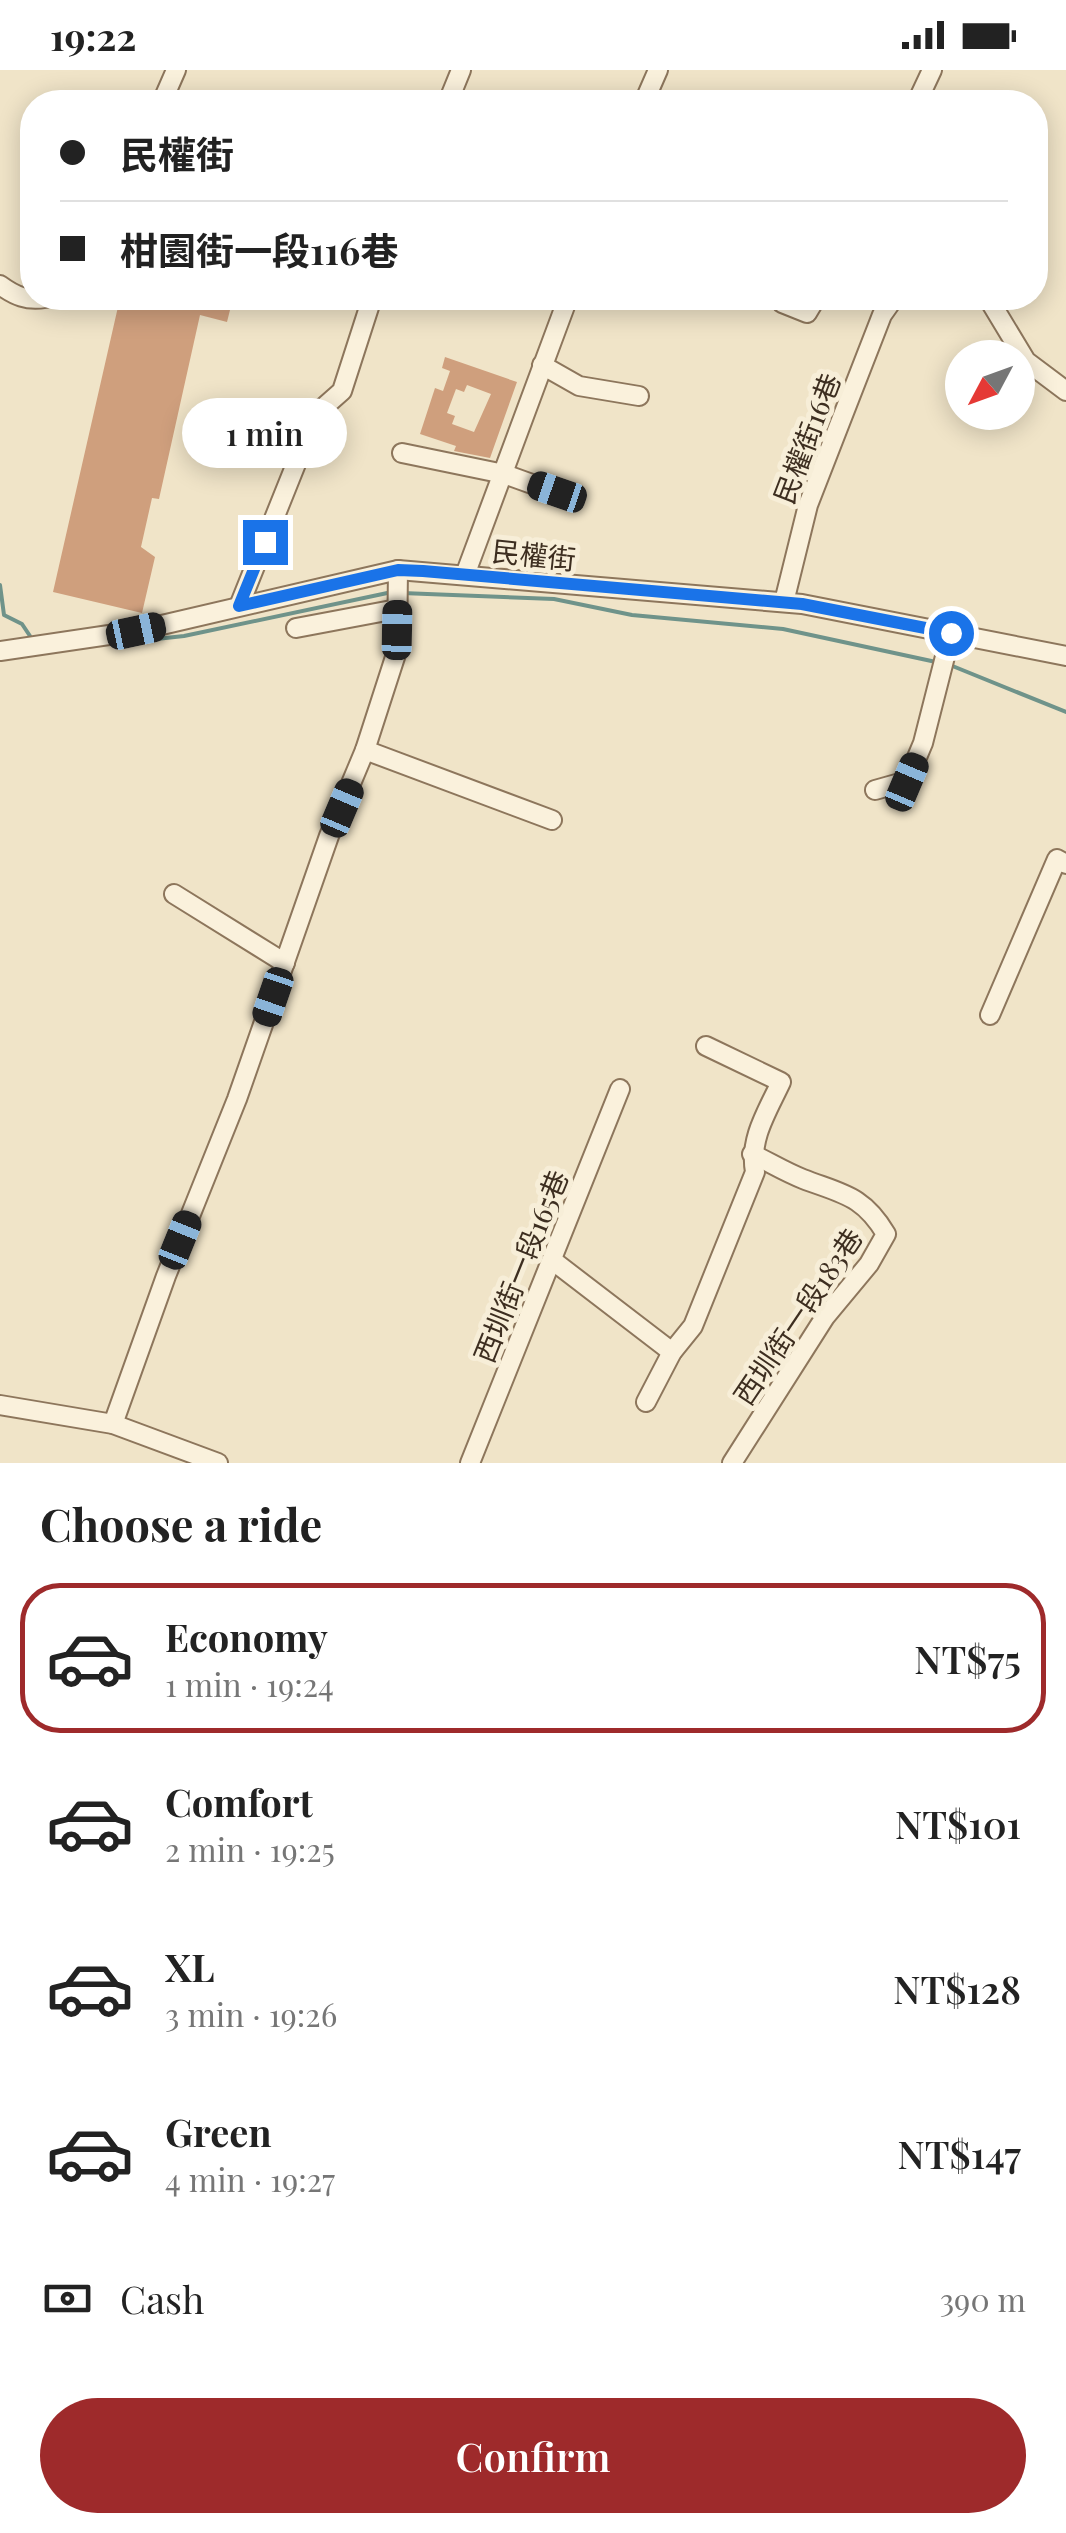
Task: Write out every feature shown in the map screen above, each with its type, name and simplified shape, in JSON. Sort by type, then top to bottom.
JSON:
[{"type":"street","points":[[239,606],[316,414],[342,392],[368,310]]},
{"type":"street","points":[[465,575],[563,310]]},
{"type":"street","name":"民權街16巷","points":[[784,602],[808,505],[886,310]]},
{"type":"street","points":[[995,310],[1026,361],[1064,386]]},
{"type":"street","points":[[542,365],[580,386],[639,396]]},
{"type":"street","points":[[402,452],[504,474],[557,492]]},
{"type":"street","points":[[113,1424],[329,836],[366,750],[397,651],[398,570]]},
{"type":"street","name":"民權街","points":[[0,651],[136,631],[398,570],[784,602],[1066,656]]},
{"type":"street","points":[[296,628],[398,609]]},
{"type":"street","points":[[875,790],[907,782],[923,743],[951,633]]},
{"type":"street","points":[[366,750],[552,820]]},
{"type":"street","points":[[990,1015],[1057,859],[1066,864]]},
{"type":"street","points":[[174,894],[285,963]]},
{"type":"street","points":[[646,1402],[672,1352],[693,1326],[756,1172],[752,1154],[755,1137],[781,1082],[706,1046]]},
{"type":"street","name":"西圳街一段165巷","points":[[470,1463],[620,1089]]},
{"type":"street","name":"西圳街一段183巷","points":[[732,1463],[825,1318],[870,1264],[886,1234],[872,1212],[839,1189],[803,1179],[752,1154]]},
{"type":"street","points":[[552,1260],[672,1352]]},
{"type":"street","points":[[0,1406],[113,1424],[218,1463]]},
{"type":"building","points":[[117,310],[230,310],[227,322],[200,315],[159,499],[152,498],[141,547],[155,557],[142,613],[53,592]]},
{"type":"building","points":[[445,357],[517,382],[490,458],[454,451],[456,446],[420,434],[435,388],[443,391],[450,371],[442,368]],"holes":[[[467,385],[491,394],[474,432],[452,424],[455,416],[447,413],[456,389],[464,392]]]},
{"type":"waterway","points":[[0,585],[4,615],[22,624],[30,636]]},
{"type":"waterway","points":[[138,641],[184,636],[392,592]]},
{"type":"waterway","points":[[402,593],[554,599],[632,615],[783,629],[936,662]]},
{"type":"waterway","points":[[950,665],[1066,712]]},
{"type":"route","points":[[265,542],[239,606],[398,570],[802,604],[951,633]]}]
